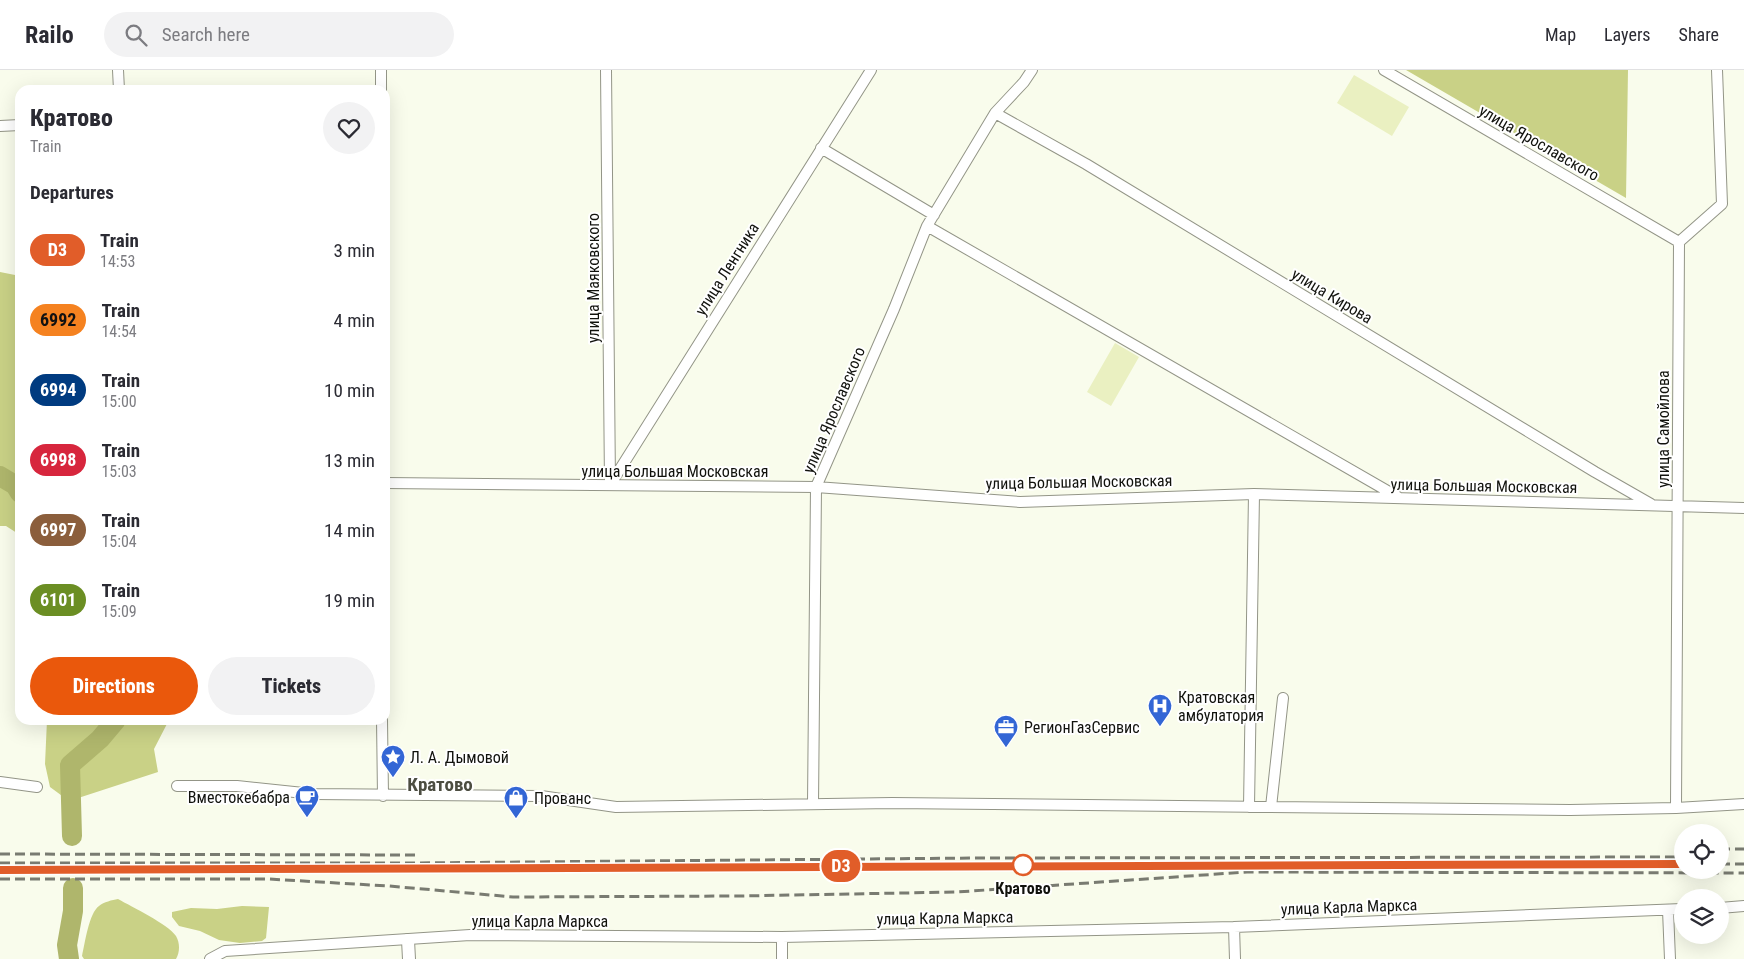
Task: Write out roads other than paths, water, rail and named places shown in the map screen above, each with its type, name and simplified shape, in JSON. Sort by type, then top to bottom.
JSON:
[{"type":"street","points":[[118,70],[119,85]]},
{"type":"street","points":[[381,70],[381,85]]},
{"type":"street","name":"улица Маяковского","points":[[606,70],[610,485]]},
{"type":"street","name":"улица Ленгника","points":[[610,485],[871,70]]},
{"type":"street","name":"улица Ярославского","points":[[813,804],[816,487],[894,309],[927,226],[995,113],[1024,82],[1032,70]]},
{"type":"street","name":"улица Ярославского","points":[[1384,70],[1679,242]]},
{"type":"street","points":[[1679,242],[1722,204],[1717,70]]},
{"type":"street","name":"улица Кирова","points":[[995,113],[1086,164],[1586,467],[1654,505]]},
{"type":"street","points":[[0,126],[15,125]]},
{"type":"street","points":[[821,148],[934,215]]},
{"type":"street","points":[[927,226],[1401,499]]},
{"type":"street","name":"улица Самойлова","points":[[1676,808],[1679,242]]},
{"type":"street","name":"улица Большая Московская","points":[[390,483],[816,487],[1020,502],[1254,494],[1744,508]]},
{"type":"street","points":[[1249,807],[1254,494]]},
{"type":"street","points":[[1271,807],[1283,698]]},
{"type":"street","points":[[382,725],[383,796]]},
{"type":"street","points":[[0,782],[38,787]]},
{"type":"street","points":[[177,786],[237,786],[313,794],[383,796],[541,796],[616,807],[813,804],[1570,810],[1676,808],[1744,804]]},
{"type":"street","points":[[1729,907],[1744,906]]},
{"type":"street","points":[[1668,910],[1670,959]]},
{"type":"street","name":"улица Карла Маркса","points":[[210,959],[226,951],[470,935],[782,937],[1234,926],[1674,910]]},
{"type":"street","points":[[1234,926],[1235,959]]},
{"type":"street","points":[[782,937],[782,959]]},
{"type":"street","points":[[408,940],[409,959]]},
{"type":"waterway","points":[[0,476],[15,485]]},
{"type":"waterway","points":[[72,836],[70,765],[100,739],[112,725]]},
{"type":"waterway","points":[[69,959],[67,945],[73,911],[73,888]]},
{"type":"railway","points":[[1729,849],[1744,849]]},
{"type":"railway","points":[[0,854],[415,855]]},
{"type":"railway","points":[[0,863],[414,863],[976,858],[1674,857]]},
{"type":"railway","points":[[1729,864],[1744,864]]},
{"type":"railway","points":[[0,879],[268,879],[389,886],[513,897],[740,896],[957,892],[1247,872],[1744,873]]},
{"type":"train","name":"D3","points":[[0,870],[1674,864]]},
{"type":"place","name":"Кратовская амбулатория","points":[[1160,727]]},
{"type":"place","name":"РегионГазСервис","points":[[1006,748]]},
{"type":"place","name":"Л. А. Дымовой","points":[[393,778]]},
{"type":"place","name":"Вместокебабра","points":[[307,818]]},
{"type":"place","name":"Прованс","points":[[516,819]]},
{"type":"place","name":"Кратово","points":[[1023,865]]},
{"type":"district","name":"Кратово","points":[[440,784]]}]
